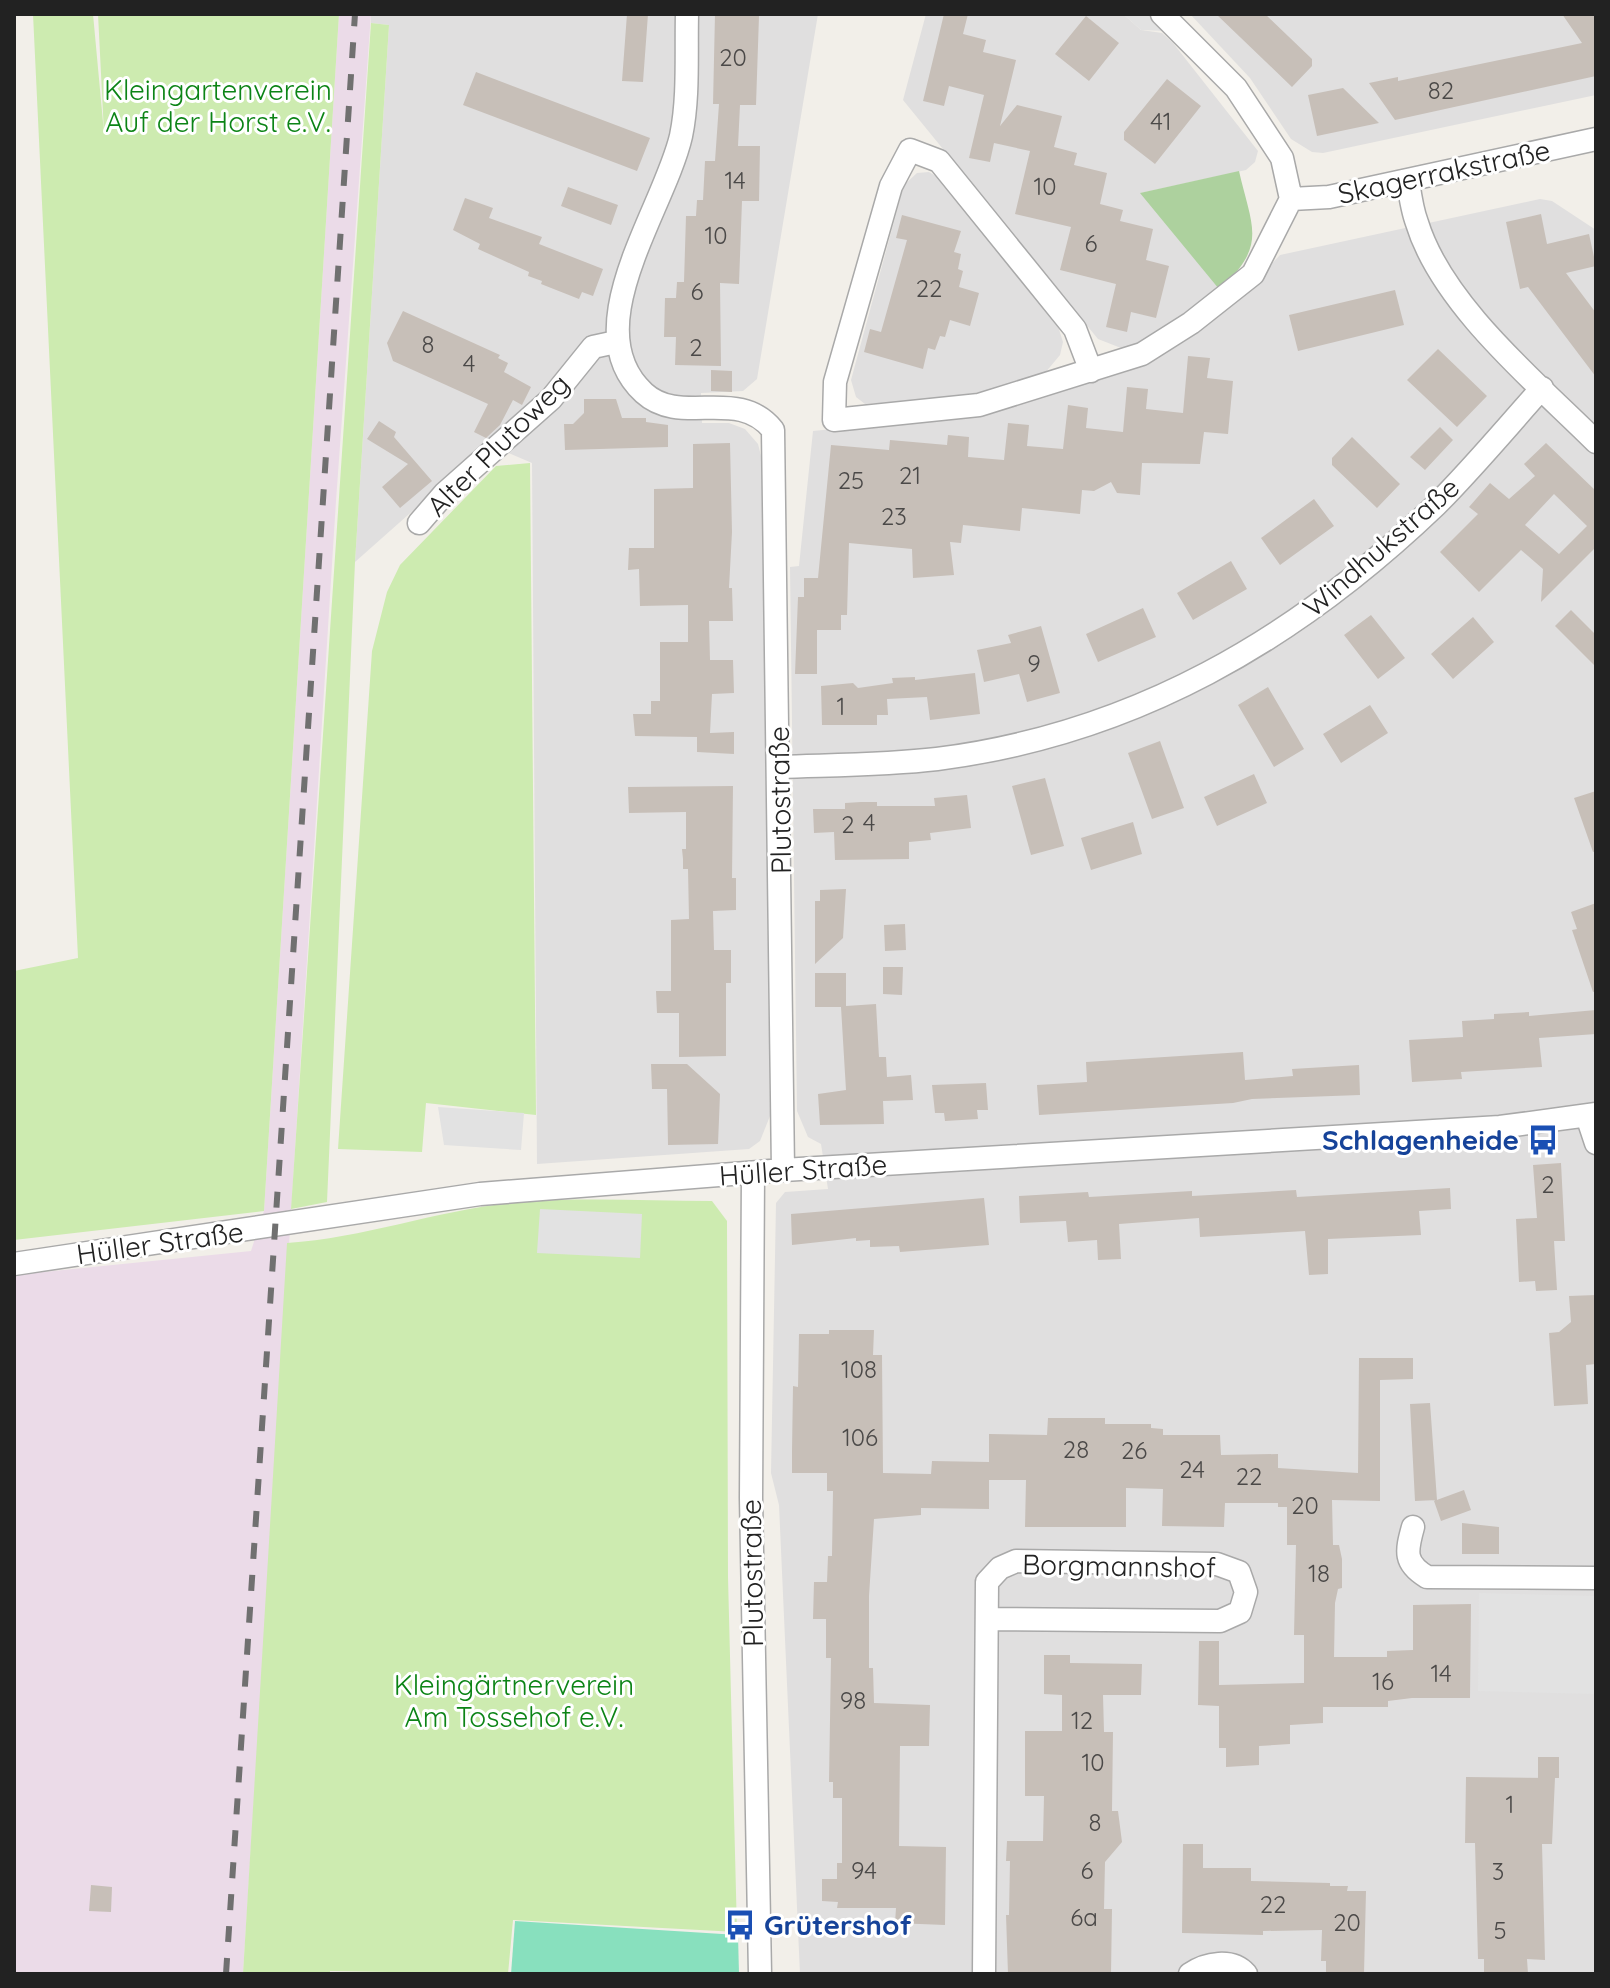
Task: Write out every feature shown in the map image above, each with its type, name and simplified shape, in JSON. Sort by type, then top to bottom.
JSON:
[{"type":"street","points":[[616,342],[622,294],[681,135],[687,14]]},
{"type":"street","points":[[1091,371],[1075,329],[939,161],[910,150],[891,186],[835,382],[834,420],[979,405],[1091,371],[1142,354],[1191,323],[1253,274],[1291,199],[1282,158],[1236,88],[1162,14]]},
{"type":"street","name":"Skagerrakstraße","points":[[1291,199],[1329,197],[1596,139]]},
{"type":"street","points":[[1408,181],[1417,225],[1443,276],[1479,322],[1596,442]]},
{"type":"street","name":"Plutostraße","points":[[616,342],[627,374],[646,395],[669,405],[744,408],[759,415],[773,430],[780,767],[783,1170]]},
{"type":"street","name":"Alter Plutoweg","points":[[419,523],[445,493],[551,399],[593,347],[616,342]]},
{"type":"street","name":"Windhukstraße","points":[[780,767],[939,759],[1013,745],[1084,726],[1162,696],[1239,659],[1357,575],[1437,504],[1542,388]]},
{"type":"street","points":[[1592,1115],[1596,1143]]},
{"type":"street","name":"Hüller Straße","points":[[14,1264],[275,1228],[450,1198],[783,1170],[1500,1127],[1592,1115]]},
{"type":"street","name":"Plutostraße","points":[[753,1173],[751,1498],[760,1974]]},
{"type":"street","points":[[1413,1527],[1406,1552],[1411,1567],[1427,1577],[1596,1578]]},
{"type":"street","name":"Borgmannshof","points":[[984,1974],[987,1582],[1000,1568],[1016,1561],[1217,1564],[1239,1572],[1246,1592],[1240,1612],[1220,1621],[989,1619]]},
{"type":"street","points":[[1190,1974],[1208,1964],[1219,1964],[1230,1965],[1246,1974]]},
{"type":"shaded area","points":[[339,14],[371,14],[336,501],[243,1974],[14,1974],[14,1275],[251,1251],[264,1211]]},
{"type":"shaded area","points":[[371,14],[818,14],[757,379],[743,391],[701,393],[702,423],[729,423],[745,429],[758,444],[762,460],[770,1116],[760,1141],[749,1149],[537,1164],[532,463],[488,444],[355,562],[389,25],[371,23]]},
{"type":"shaded area","points":[[926,14],[1123,14],[1141,30],[1162,33],[1173,43],[1258,151],[1255,162],[1246,170],[1141,193],[1219,288],[1146,341],[1121,348],[1098,339],[903,100]]},
{"type":"shaded area","points":[[1123,14],[1149,14],[1166,31],[1141,30]]},
{"type":"shaded area","points":[[1190,14],[1596,14],[1596,95],[1323,153],[1312,152],[1291,139],[1250,78]]},
{"type":"shaded area","points":[[929,172],[941,179],[1057,323],[1063,342],[1060,355],[1045,373],[991,390],[941,399],[865,404],[856,397],[851,380],[904,185],[917,173]]},
{"type":"shaded area","points":[[1540,199],[1552,201],[1596,230],[1596,1974],[800,1974],[779,1505],[771,1473],[776,1203],[785,1192],[828,1189],[821,1144],[808,1137],[797,1111],[790,567],[799,566],[813,431],[982,414],[1126,372],[1187,340],[1238,299],[1280,255]]},
{"type":"shaded area","points":[[438,1107],[524,1113],[521,1150],[444,1145]]},
{"type":"shaded area","points":[[540,1209],[642,1214],[640,1258],[537,1253]]},
{"type":"shaded area","points":[[1479,1593],[1596,1596],[1596,1694],[1478,1691]]},
{"type":"green space","name":"Kleingartenverein Auf der Horst e.V.","points":[[33,14],[93,14],[104,133],[98,14],[339,14],[264,1211],[14,1240],[14,971],[78,958]]},
{"type":"green space","points":[[371,23],[389,25],[355,562],[327,1202],[291,1209]]},
{"type":"green space","points":[[1239,171],[1251,222],[1250,248],[1245,260],[1219,289],[1140,193]]},
{"type":"green space","points":[[530,463],[536,1115],[426,1103],[422,1152],[338,1149],[372,651],[387,592],[400,565],[496,466]]},
{"type":"green space","name":"Kleingärtnerverein Am Tossehof e.V.","points":[[593,1199],[712,1201],[727,1221],[728,1577],[737,1932],[513,1920],[508,1974],[330,1971],[330,1974],[243,1974],[287,1243],[522,1202]]},
{"type":"green space","points":[[515,1921],[738,1935],[739,1974],[511,1974]]},
{"type":"building","points":[[627,14],[648,14],[643,82],[622,81]]},
{"type":"building","points":[[715,14],[759,16],[756,105],[740,105],[738,146],[760,146],[759,201],[742,201],[739,284],[720,283],[721,366],[675,365],[676,337],[664,337],[665,298],[676,298],[677,282],[684,282],[686,216],[696,216],[697,200],[703,200],[705,161],[715,161],[719,104],[713,104]]},
{"type":"building","points":[[944,14],[968,14],[963,34],[986,40],[983,52],[1016,60],[1000,126],[1017,105],[1062,116],[1054,147],[1077,153],[1074,165],[1107,173],[1100,204],[1123,210],[1120,221],[1153,229],[1146,260],[1169,266],[1156,318],[1131,312],[1127,332],[1106,327],[1116,284],[1060,270],[1071,227],[1015,214],[1030,151],[994,143],[990,162],[969,158],[984,95],[949,86],[944,106],[923,101]]},
{"type":"building","points":[[1216,14],[1265,14],[1312,59],[1312,66],[1292,87]]},
{"type":"building","points":[[1562,14],[1596,14],[1596,76],[1395,120],[1369,83],[1398,77],[1398,81],[1582,43]]},
{"type":"building","points":[[1086,16],[1119,43],[1089,81],[1055,54]]},
{"type":"building","points":[[476,72],[650,138],[637,171],[463,105]]},
{"type":"building","points":[[1167,79],[1201,106],[1155,164],[1124,140],[1124,132]]},
{"type":"building","points":[[1343,88],[1379,123],[1317,136],[1308,95]]},
{"type":"building","points":[[568,187],[618,205],[611,225],[561,206]]},
{"type":"building","points":[[465,198],[493,208],[489,218],[542,237],[539,244],[603,269],[593,296],[582,292],[579,299],[541,284],[542,281],[528,276],[529,272],[478,249],[480,244],[453,230]]},
{"type":"building","points":[[1541,214],[1547,244],[1589,234],[1596,266],[1566,273],[1596,313],[1596,377],[1528,287],[1520,289],[1506,222]]},
{"type":"building","points":[[902,215],[961,231],[954,252],[961,254],[958,269],[963,271],[959,287],[979,293],[970,326],[950,320],[945,337],[940,336],[935,350],[928,348],[923,369],[864,352],[870,329],[881,332],[907,240],[896,238]]},
{"type":"building","points":[[1395,290],[1404,325],[1298,351],[1289,315]]},
{"type":"building","points":[[403,311],[500,355],[498,358],[508,363],[504,372],[531,387],[522,405],[513,400],[500,425],[486,438],[474,432],[488,404],[393,361],[387,343]]},
{"type":"building","points":[[1438,349],[1487,396],[1457,427],[1407,380]]},
{"type":"building","points":[[1188,356],[1210,358],[1207,378],[1233,381],[1228,434],[1204,432],[1200,464],[1142,463],[1140,495],[1117,493],[1111,482],[1094,491],[1082,490],[1080,514],[1022,508],[1020,531],[963,525],[961,543],[950,542],[954,575],[913,578],[912,549],[849,543],[847,615],[841,615],[841,630],[817,630],[817,674],[795,674],[798,597],[804,597],[804,578],[818,578],[831,445],[889,450],[890,440],[947,445],[948,435],[969,437],[968,457],[1004,460],[1008,423],[1029,425],[1027,446],[1063,449],[1068,405],[1088,408],[1086,428],[1123,432],[1127,387],[1148,389],[1146,409],[1183,413]]},
{"type":"building","points":[[711,370],[732,371],[732,392],[711,391]]},
{"type":"building","points":[[584,399],[616,399],[622,418],[646,418],[646,422],[668,425],[668,447],[565,450],[564,424],[573,424],[584,413]]},
{"type":"building","points":[[379,421],[396,432],[394,437],[432,481],[400,508],[382,487],[408,464],[367,439]]},
{"type":"building","points":[[1440,427],[1453,440],[1425,470],[1410,457]]},
{"type":"building","points":[[1352,437],[1400,484],[1377,508],[1332,465],[1332,458]]},
{"type":"building","points":[[730,443],[732,532],[729,588],[732,588],[733,621],[709,621],[710,660],[733,660],[734,693],[712,694],[710,733],[734,732],[734,754],[697,752],[697,737],[635,736],[633,714],[651,714],[651,701],[660,701],[660,642],[688,642],[688,605],[640,606],[639,569],[628,570],[629,548],[654,548],[654,489],[693,488],[693,444]]},
{"type":"building","points":[[1546,443],[1596,491],[1596,547],[1541,602],[1543,569],[1521,550],[1479,592],[1440,552],[1478,514],[1469,507],[1490,483],[1509,499],[1535,476],[1524,464]],"holes":[[[1554,494],[1587,526],[1559,554],[1525,525]]]},
{"type":"building","points":[[1314,499],[1334,526],[1280,565],[1261,538]]},
{"type":"building","points":[[1231,561],[1247,589],[1193,620],[1177,593]]},
{"type":"building","points":[[1143,608],[1156,637],[1098,662],[1086,634]]},
{"type":"building","points":[[1571,610],[1596,635],[1596,667],[1555,626]]},
{"type":"building","points":[[1371,615],[1405,658],[1378,679],[1344,635]]},
{"type":"building","points":[[1473,617],[1494,642],[1453,679],[1431,654]]},
{"type":"building","points":[[1041,626],[1060,693],[1027,702],[1019,674],[984,682],[977,650],[1011,643],[1008,635]]},
{"type":"building","points":[[975,673],[980,714],[930,720],[927,697],[887,699],[888,715],[877,715],[877,725],[822,725],[821,686],[853,683],[858,688],[893,683],[892,678],[915,677],[915,680]]},
{"type":"building","points":[[1268,687],[1304,749],[1274,767],[1238,705]]},
{"type":"building","points":[[1370,705],[1388,733],[1341,763],[1323,734]]},
{"type":"building","points":[[1160,741],[1184,808],[1152,819],[1128,753]]},
{"type":"building","points":[[1254,774],[1267,803],[1217,826],[1204,797]]},
{"type":"building","points":[[1045,778],[1064,846],[1031,855],[1012,786]]},
{"type":"building","points":[[733,786],[732,878],[736,878],[736,910],[713,911],[714,950],[731,950],[731,983],[726,983],[726,1056],[679,1057],[679,1013],[657,1013],[656,991],[671,991],[671,920],[689,919],[688,869],[683,869],[682,849],[686,849],[686,812],[629,813],[628,787]]},
{"type":"building","points":[[1596,791],[1596,851],[1593,852],[1574,798]]},
{"type":"building","points":[[967,795],[971,828],[930,833],[931,840],[909,842],[909,859],[835,860],[834,832],[814,833],[813,809],[845,809],[845,803],[861,802],[877,802],[877,806],[935,806],[934,798]]},
{"type":"building","points":[[1133,822],[1142,854],[1091,870],[1081,838]]},
{"type":"building","points":[[846,889],[843,938],[815,964],[815,901],[820,901],[820,890]]},
{"type":"building","points":[[1596,903],[1596,991],[1593,992],[1572,930],[1577,929],[1571,912]]},
{"type":"building","points":[[905,924],[906,950],[885,951],[884,925]]},
{"type":"building","points":[[883,967],[903,967],[902,995],[883,994]]},
{"type":"building","points":[[815,973],[846,973],[846,1006],[876,1004],[879,1057],[886,1057],[887,1077],[911,1075],[913,1100],[883,1101],[884,1124],[820,1125],[818,1094],[846,1090],[841,1007],[815,1007]]},
{"type":"building","points":[[1596,1010],[1596,1034],[1539,1038],[1542,1067],[1461,1072],[1462,1079],[1412,1082],[1409,1040],[1463,1037],[1462,1021],[1494,1019],[1494,1014],[1529,1012],[1529,1016]]},
{"type":"building","points":[[1243,1052],[1245,1080],[1293,1076],[1292,1069],[1359,1065],[1360,1095],[1252,1099],[1233,1103],[1039,1115],[1037,1085],[1087,1082],[1086,1062]]},
{"type":"building","points":[[651,1064],[687,1064],[720,1094],[718,1144],[668,1145],[667,1089],[652,1089]]},
{"type":"building","points":[[986,1083],[988,1110],[977,1110],[978,1119],[945,1121],[944,1113],[935,1113],[932,1085]]},
{"type":"building","points":[[1561,1163],[1565,1241],[1554,1241],[1557,1290],[1536,1291],[1535,1281],[1519,1282],[1516,1219],[1537,1218],[1533,1165]]},
{"type":"building","points":[[1450,1188],[1451,1209],[1419,1211],[1421,1235],[1328,1239],[1328,1274],[1309,1275],[1305,1231],[1200,1237],[1199,1218],[1119,1224],[1121,1259],[1098,1260],[1097,1240],[1068,1242],[1066,1221],[1020,1223],[1019,1196],[1088,1192],[1089,1197],[1192,1191],[1192,1196],[1296,1190],[1297,1197]]},
{"type":"building","points":[[984,1198],[989,1245],[900,1252],[899,1246],[870,1247],[870,1240],[856,1241],[856,1238],[792,1245],[791,1214]]},
{"type":"building","points":[[1596,1295],[1596,1364],[1586,1365],[1588,1404],[1554,1406],[1549,1333],[1559,1332],[1571,1322],[1569,1296]]},
{"type":"building","points":[[829,1330],[874,1330],[873,1355],[882,1355],[883,1473],[931,1474],[932,1461],[989,1462],[989,1509],[921,1508],[921,1515],[874,1519],[869,1596],[869,1668],[873,1668],[874,1703],[930,1705],[929,1746],[900,1746],[899,1846],[946,1847],[945,1925],[895,1923],[896,1908],[837,1908],[838,1902],[822,1901],[822,1879],[837,1879],[837,1863],[842,1863],[842,1798],[833,1798],[833,1782],[829,1782],[831,1658],[826,1658],[826,1619],[813,1619],[814,1582],[827,1582],[828,1556],[832,1556],[833,1491],[827,1491],[827,1473],[792,1473],[792,1451],[793,1386],[798,1387],[799,1334],[829,1334]]},
{"type":"building","points":[[1359,1358],[1413,1358],[1413,1379],[1380,1380],[1380,1501],[1332,1500],[1333,1545],[1339,1545],[1342,1559],[1342,1588],[1338,1589],[1335,1603],[1334,1657],[1387,1657],[1387,1651],[1413,1650],[1413,1605],[1471,1604],[1470,1698],[1412,1698],[1388,1701],[1388,1707],[1323,1707],[1323,1723],[1290,1725],[1290,1744],[1259,1746],[1259,1765],[1226,1767],[1226,1748],[1219,1748],[1219,1706],[1198,1705],[1199,1641],[1219,1641],[1219,1685],[1304,1683],[1304,1635],[1294,1635],[1296,1545],[1287,1545],[1287,1507],[1278,1507],[1278,1503],[1225,1503],[1224,1527],[1162,1526],[1163,1489],[1126,1488],[1126,1527],[1025,1527],[1026,1480],[989,1480],[989,1434],[1047,1435],[1048,1418],[1105,1418],[1105,1424],[1151,1424],[1151,1428],[1163,1429],[1163,1435],[1220,1435],[1221,1455],[1278,1454],[1278,1468],[1358,1473]]},
{"type":"building","points":[[1430,1403],[1437,1500],[1415,1501],[1410,1404]]},
{"type":"building","points":[[1464,1490],[1471,1510],[1441,1521],[1434,1501]]},
{"type":"building","points":[[1462,1523],[1499,1527],[1499,1554],[1462,1554]]},
{"type":"building","points":[[1044,1655],[1070,1655],[1070,1663],[1142,1664],[1141,1695],[1103,1695],[1104,1732],[1113,1732],[1112,1811],[1118,1811],[1122,1842],[1105,1862],[1104,1909],[1112,1909],[1111,1974],[1008,1974],[1006,1915],[1009,1915],[1010,1861],[1006,1861],[1007,1841],[1043,1841],[1044,1796],[1025,1796],[1025,1731],[1062,1731],[1062,1695],[1044,1694]]},
{"type":"building","points":[[1538,1757],[1559,1757],[1559,1778],[1538,1778]]},
{"type":"building","points":[[1466,1777],[1555,1778],[1552,1844],[1542,1844],[1545,1960],[1527,1959],[1528,1974],[1484,1974],[1484,1959],[1478,1959],[1475,1843],[1465,1843]]},
{"type":"building","points":[[1183,1844],[1203,1844],[1203,1868],[1251,1868],[1251,1881],[1330,1883],[1330,1886],[1348,1886],[1347,1891],[1366,1891],[1364,1974],[1326,1974],[1326,1961],[1321,1961],[1322,1930],[1263,1931],[1263,1935],[1182,1933]]},
{"type":"building","points":[[91,1885],[112,1887],[111,1912],[89,1911]]},
{"type":"railway","points":[[226,1974],[355,14]]},
{"type":"place","name":"Schlagenheide","points":[[1543,1140]]},
{"type":"place","name":"Grütershof","points":[[740,1925]]}]
